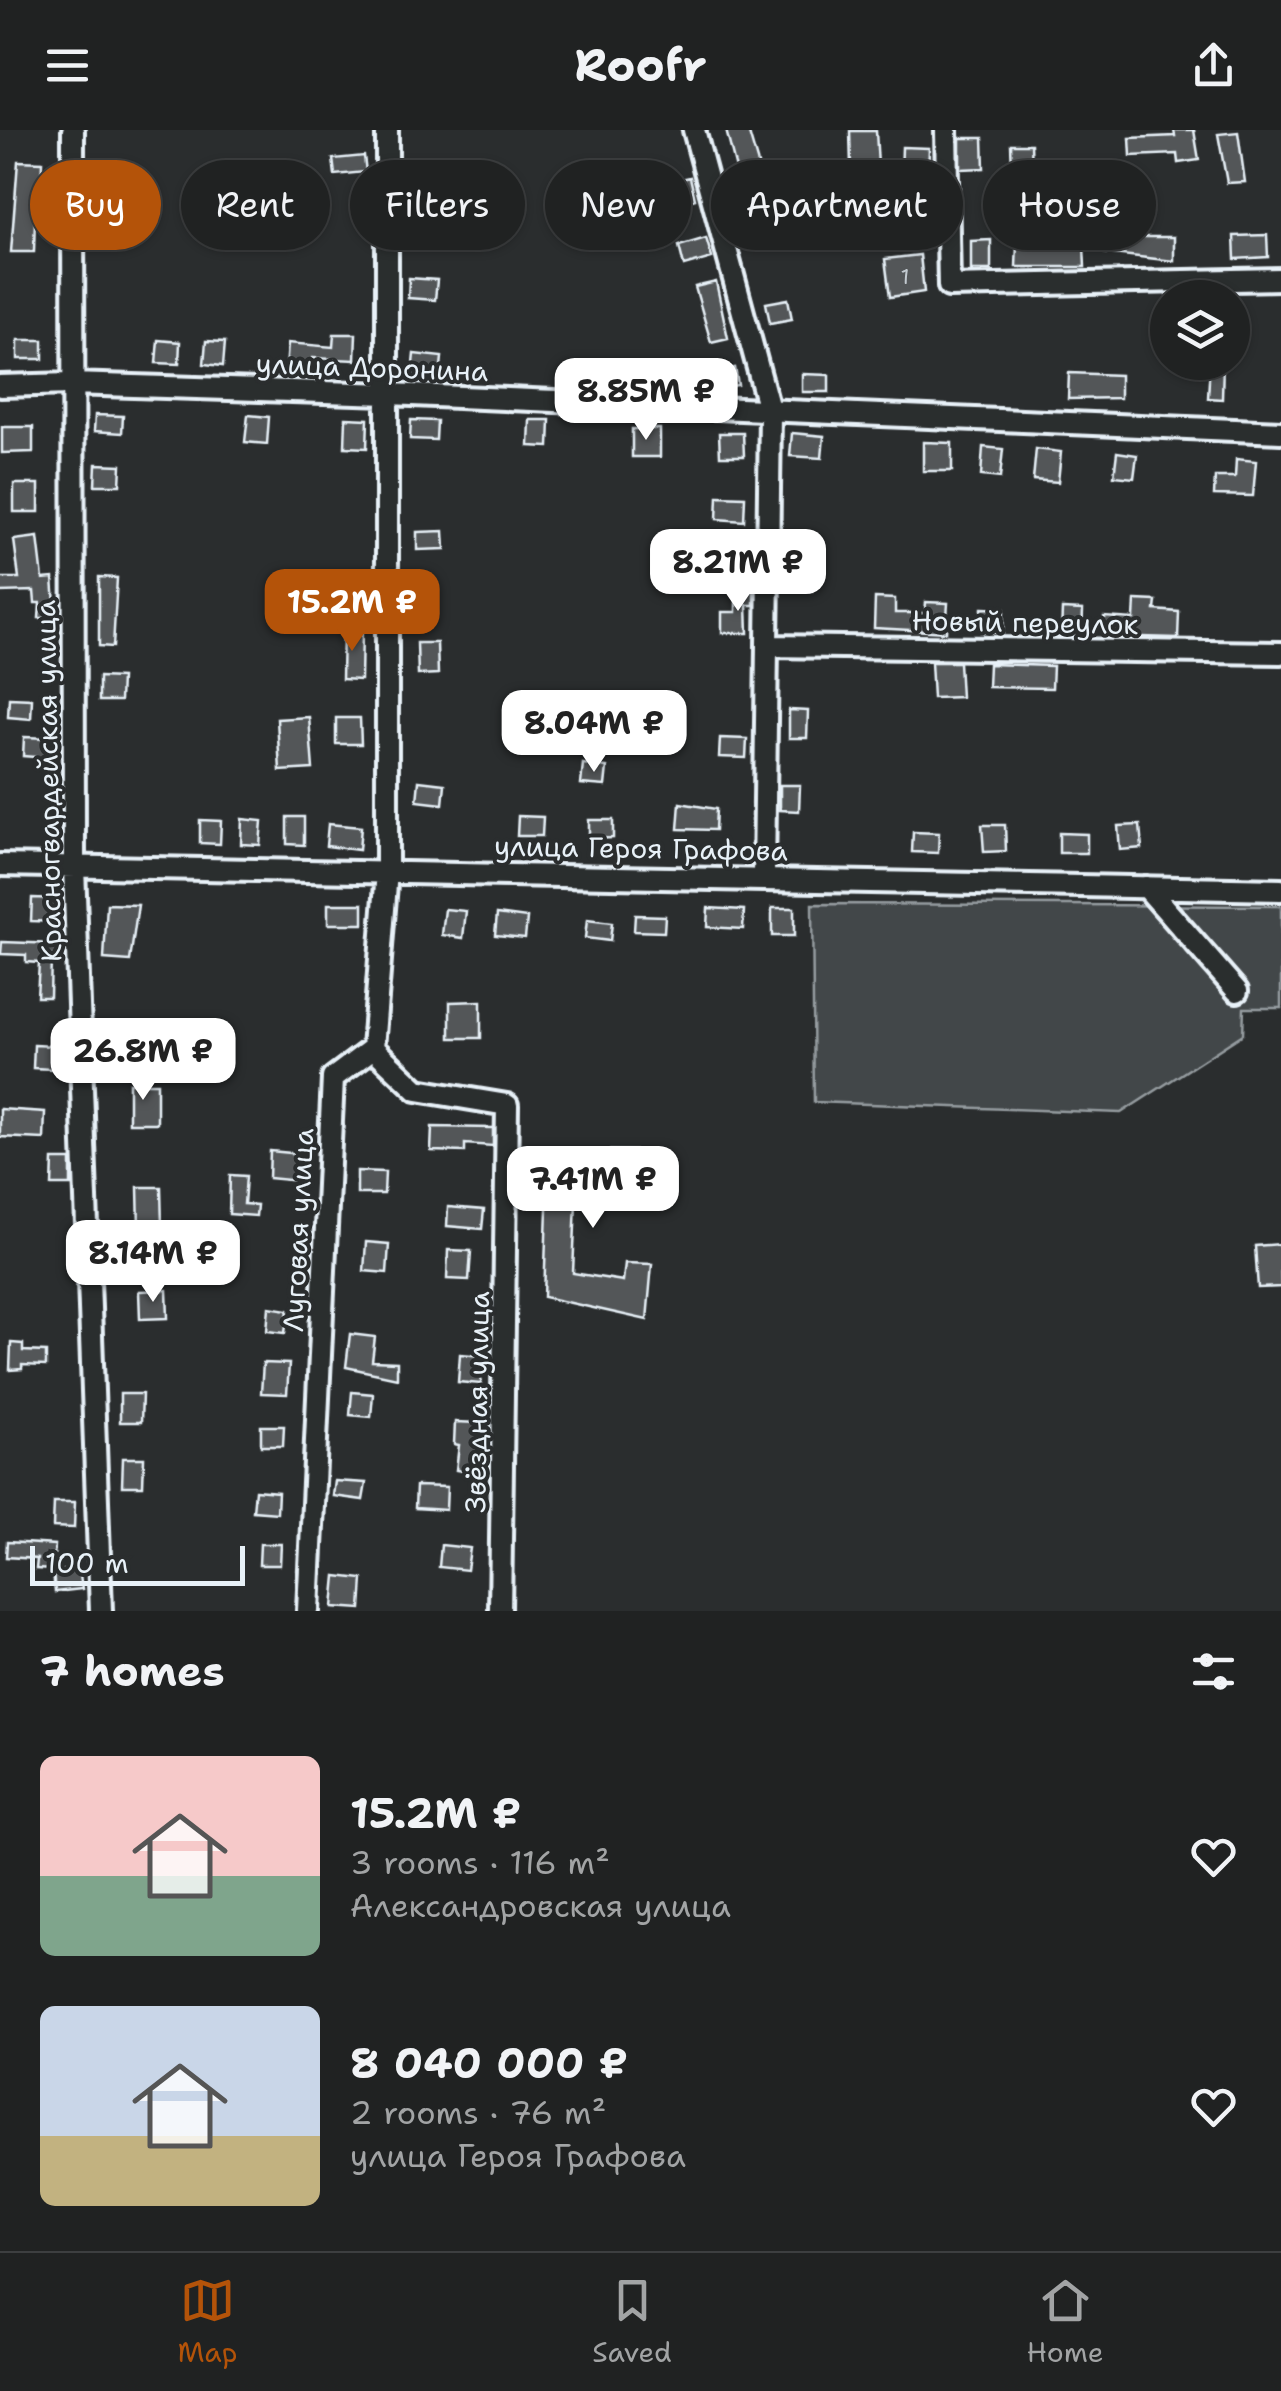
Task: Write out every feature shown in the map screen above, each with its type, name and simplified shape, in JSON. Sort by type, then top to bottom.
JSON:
[{"type":"street","name":"Красногвардейская улица","points":[[73,130],[70,384],[74,867],[101,1611]]},
{"type":"street","points":[[373,1048],[387,871],[387,130]]},
{"type":"street","points":[[694,130],[770,412],[764,877]]},
{"type":"street","points":[[946,130],[949,286],[1281,279]]},
{"type":"street","name":"улица Доронина","points":[[0,386],[70,384],[389,394],[1281,432]]},
{"type":"street","name":"Новый переулок","points":[[768,646],[1281,653]]},
{"type":"street","name":"улица Героя Графова","points":[[0,865],[1281,890]]},
{"type":"street","points":[[1146,887],[1237,991]]},
{"type":"street","name":"Луговая улица","points":[[308,1611],[333,1078],[373,1048]]},
{"type":"street","name":"Звёздная улица","points":[[373,1048],[416,1090],[507,1105],[500,1611]]},
{"type":"shaded area","points":[[812,904],[1281,906],[1281,1008],[1244,1008],[1243,1034],[1121,1113],[814,1102]]},
{"type":"building","points":[[726,130],[748,130],[757,160],[734,160]]},
{"type":"building","points":[[1174,130],[1194,130],[1199,160],[1178,163],[1177,154],[1131,156],[1130,138],[1175,136]]},
{"type":"building","points":[[850,131],[876,131],[878,160],[851,160]]},
{"type":"building","points":[[1238,132],[1245,182],[1227,183],[1218,134]]},
{"type":"building","points":[[960,138],[983,138],[983,168],[963,169]]},
{"type":"building","points":[[1011,144],[1031,144],[1032,160],[1012,160]]},
{"type":"building","points":[[902,147],[929,148],[929,160],[902,160]]},
{"type":"building","points":[[364,156],[364,160],[350,160],[350,174],[335,175],[333,159]]},
{"type":"building","points":[[18,161],[30,162],[30,250],[34,252],[11,252]]},
{"type":"building","points":[[1267,235],[1268,257],[1235,259],[1234,236]]},
{"type":"building","points":[[1156,237],[1174,237],[1174,261],[1104,253],[1156,250]]},
{"type":"building","points":[[706,238],[712,258],[684,266],[680,250],[691,250],[691,242]]},
{"type":"building","points":[[983,240],[983,250],[991,250],[991,270],[971,270],[971,241]]},
{"type":"building","points":[[1017,250],[1084,250],[1085,267],[1016,267]]},
{"type":"building","points":[[920,255],[924,292],[890,297],[885,259]]},
{"type":"building","points":[[409,278],[437,280],[435,300],[408,298]]},
{"type":"building","points":[[716,282],[728,338],[711,342],[695,287]]},
{"type":"building","points":[[788,299],[792,319],[770,323],[766,303]]},
{"type":"building","points":[[334,334],[356,334],[355,360],[313,358],[312,372],[286,370],[288,343],[333,347]]},
{"type":"building","points":[[18,340],[43,340],[43,359],[18,359]]},
{"type":"building","points":[[158,340],[180,342],[179,364],[156,363]]},
{"type":"building","points":[[206,341],[225,342],[223,366],[204,364]]},
{"type":"building","points":[[414,354],[442,357],[440,377],[412,374]]},
{"type":"building","points":[[735,368],[738,385],[711,389],[708,372]]},
{"type":"building","points":[[1069,373],[1120,375],[1120,398],[1068,399]]},
{"type":"building","points":[[802,374],[829,375],[829,392],[802,392]]},
{"type":"building","points":[[1209,380],[1223,380],[1222,399],[1208,398]]},
{"type":"building","points":[[95,415],[123,416],[122,433],[94,431]]},
{"type":"building","points":[[248,415],[269,417],[267,444],[245,442]]},
{"type":"building","points":[[346,418],[368,419],[367,448],[345,447]]},
{"type":"building","points":[[411,420],[437,421],[436,440],[410,439]]},
{"type":"building","points":[[530,420],[550,420],[549,447],[529,446]]},
{"type":"building","points":[[2,427],[33,427],[33,452],[2,453]]},
{"type":"building","points":[[632,429],[660,429],[660,457],[632,457]]},
{"type":"building","points":[[719,433],[743,433],[744,456],[720,456]]},
{"type":"building","points":[[792,433],[824,436],[822,458],[790,456]]},
{"type":"building","points":[[923,442],[952,443],[952,471],[923,471]]},
{"type":"building","points":[[983,447],[1003,449],[1000,478],[981,476]]},
{"type":"building","points":[[1036,449],[1061,452],[1058,482],[1033,480]]},
{"type":"building","points":[[1117,452],[1137,455],[1134,478],[1114,476]]},
{"type":"building","points":[[1236,459],[1256,461],[1253,496],[1214,495],[1215,477],[1235,477]]},
{"type":"building","points":[[96,464],[121,465],[120,485],[95,485]]},
{"type":"building","points":[[14,484],[39,484],[39,512],[14,512]]},
{"type":"building","points":[[718,496],[745,497],[744,521],[717,519]]},
{"type":"building","points":[[444,531],[445,549],[417,550],[417,532]]},
{"type":"building","points":[[38,537],[43,579],[53,578],[56,618],[39,618],[40,603],[35,603],[34,591],[0,592],[0,578],[19,578],[14,540]]},
{"type":"building","points":[[789,537],[812,537],[812,591],[791,590]]},
{"type":"building","points":[[340,573],[367,576],[366,593],[338,590]]},
{"type":"building","points":[[99,577],[117,578],[113,647],[99,646]]},
{"type":"building","points":[[416,587],[435,587],[436,614],[417,614]]},
{"type":"building","points":[[736,590],[754,591],[754,605],[747,605],[748,633],[722,633],[722,612],[736,612]]},
{"type":"building","points":[[875,598],[895,599],[895,613],[925,613],[926,602],[948,603],[946,632],[874,628]]},
{"type":"building","points":[[1135,600],[1156,601],[1155,610],[1179,612],[1178,638],[1103,636],[1104,617],[1134,619]]},
{"type":"building","points":[[982,608],[1004,609],[1003,633],[981,632]]},
{"type":"building","points":[[1062,609],[1083,610],[1082,636],[1061,635]]},
{"type":"building","points":[[343,629],[362,630],[361,680],[342,679]]},
{"type":"building","points":[[417,643],[437,643],[438,674],[418,675]]},
{"type":"building","points":[[931,662],[959,662],[961,697],[933,698]]},
{"type":"building","points":[[989,664],[1053,666],[1052,688],[988,687]]},
{"type":"building","points":[[99,677],[121,678],[120,701],[99,701]]},
{"type":"building","points":[[9,698],[32,699],[31,719],[8,717]]},
{"type":"building","points":[[789,710],[808,711],[807,738],[789,738]]},
{"type":"building","points":[[309,717],[313,769],[280,771],[277,719]]},
{"type":"building","points":[[336,718],[360,718],[361,744],[336,744]]},
{"type":"building","points":[[24,737],[48,738],[47,758],[23,756]]},
{"type":"building","points":[[720,738],[747,739],[746,758],[719,757]]},
{"type":"building","points":[[583,764],[607,767],[605,786],[581,784]]},
{"type":"building","points":[[419,781],[445,784],[443,804],[417,801]]},
{"type":"building","points":[[780,785],[800,785],[799,811],[780,810]]},
{"type":"building","points":[[680,803],[716,809],[715,830],[678,829]]},
{"type":"building","points":[[518,816],[543,817],[542,836],[517,836]]},
{"type":"building","points":[[287,817],[304,817],[304,845],[287,844]]},
{"type":"building","points":[[242,819],[262,821],[260,845],[241,844]]},
{"type":"building","points":[[200,820],[221,821],[220,844],[200,843]]},
{"type":"building","points":[[589,820],[613,820],[613,838],[589,839]]},
{"type":"building","points":[[328,824],[361,827],[359,850],[326,846]]},
{"type":"building","points":[[982,825],[1005,825],[1006,851],[984,852]]},
{"type":"building","points":[[1140,825],[1142,848],[1120,850],[1118,826]]},
{"type":"building","points":[[913,832],[939,833],[938,853],[912,852]]},
{"type":"building","points":[[1059,833],[1087,834],[1087,853],[1059,853]]},
{"type":"building","points":[[32,898],[59,899],[58,922],[31,921]]},
{"type":"building","points":[[107,904],[138,905],[130,961],[104,959]]},
{"type":"building","points":[[328,904],[363,904],[363,924],[328,924]]},
{"type":"building","points":[[708,908],[744,910],[743,929],[707,927]]},
{"type":"building","points":[[772,908],[794,908],[794,936],[772,936]]},
{"type":"building","points":[[445,909],[466,911],[463,938],[442,935]]},
{"type":"building","points":[[497,914],[527,918],[525,938],[495,935]]},
{"type":"building","points":[[635,915],[665,916],[664,932],[634,931]]},
{"type":"building","points":[[587,920],[612,923],[610,941],[585,938]]},
{"type":"building","points":[[2,942],[58,944],[58,956],[51,956],[50,997],[37,997],[39,963],[26,962],[26,955],[1,954]]},
{"type":"building","points":[[481,1001],[481,1038],[450,1038],[450,1002]]},
{"type":"building","points":[[34,1045],[53,1046],[52,1069],[33,1068]]},
{"type":"building","points":[[129,1083],[157,1083],[157,1123],[129,1123]]},
{"type":"building","points":[[0,1109],[45,1112],[44,1139],[0,1137]]},
{"type":"building","points":[[432,1127],[493,1128],[493,1146],[465,1144],[465,1152],[431,1151]]},
{"type":"building","points":[[549,1150],[655,1151],[654,1194],[626,1194],[625,1178],[577,1177],[573,1273],[623,1281],[625,1263],[652,1264],[647,1320],[544,1297]]},
{"type":"building","points":[[270,1151],[301,1154],[299,1181],[269,1178]]},
{"type":"building","points":[[53,1160],[71,1160],[71,1185],[52,1185]]},
{"type":"building","points":[[357,1171],[385,1172],[384,1194],[357,1194]]},
{"type":"building","points":[[230,1175],[246,1176],[244,1204],[257,1205],[256,1216],[229,1214]]},
{"type":"building","points":[[138,1187],[161,1187],[162,1228],[139,1229]]},
{"type":"building","points":[[448,1207],[484,1210],[482,1229],[447,1226]]},
{"type":"building","points":[[366,1242],[389,1244],[387,1273],[364,1271]]},
{"type":"building","points":[[1280,1244],[1281,1287],[1258,1288],[1255,1246]]},
{"type":"building","points":[[448,1250],[471,1251],[469,1280],[447,1279]]},
{"type":"building","points":[[167,1290],[168,1318],[140,1319],[139,1291]]},
{"type":"building","points":[[269,1307],[288,1310],[285,1333],[267,1331]]},
{"type":"building","points":[[350,1334],[375,1337],[372,1361],[397,1362],[397,1378],[346,1367]]},
{"type":"building","points":[[11,1343],[23,1344],[23,1351],[46,1352],[46,1366],[22,1365],[22,1369],[10,1370]]},
{"type":"building","points":[[460,1354],[483,1356],[481,1384],[458,1382]]},
{"type":"building","points":[[263,1363],[289,1364],[287,1394],[261,1393]]},
{"type":"building","points":[[352,1392],[373,1394],[371,1417],[350,1415]]},
{"type":"building","points":[[120,1394],[142,1394],[141,1422],[120,1422]]},
{"type":"building","points":[[455,1422],[479,1423],[475,1473],[456,1470],[459,1445],[454,1444]]},
{"type":"building","points":[[261,1426],[284,1426],[283,1446],[261,1446]]},
{"type":"building","points":[[123,1458],[144,1458],[143,1486],[122,1486]]},
{"type":"building","points":[[335,1481],[366,1483],[363,1500],[333,1496]]},
{"type":"building","points":[[416,1486],[447,1487],[446,1510],[415,1508]]},
{"type":"building","points":[[255,1490],[278,1492],[277,1513],[253,1511]]},
{"type":"building","points":[[54,1502],[75,1502],[74,1528],[53,1527]]},
{"type":"building","points":[[7,1542],[55,1545],[53,1570],[36,1569],[37,1559],[6,1557]]},
{"type":"building","points":[[260,1544],[281,1544],[280,1565],[259,1565]]},
{"type":"building","points":[[441,1545],[470,1548],[467,1570],[439,1567]]},
{"type":"building","points":[[79,1568],[82,1589],[55,1592],[53,1572]]},
{"type":"building","points":[[336,1576],[363,1579],[361,1609],[333,1607]]}]
